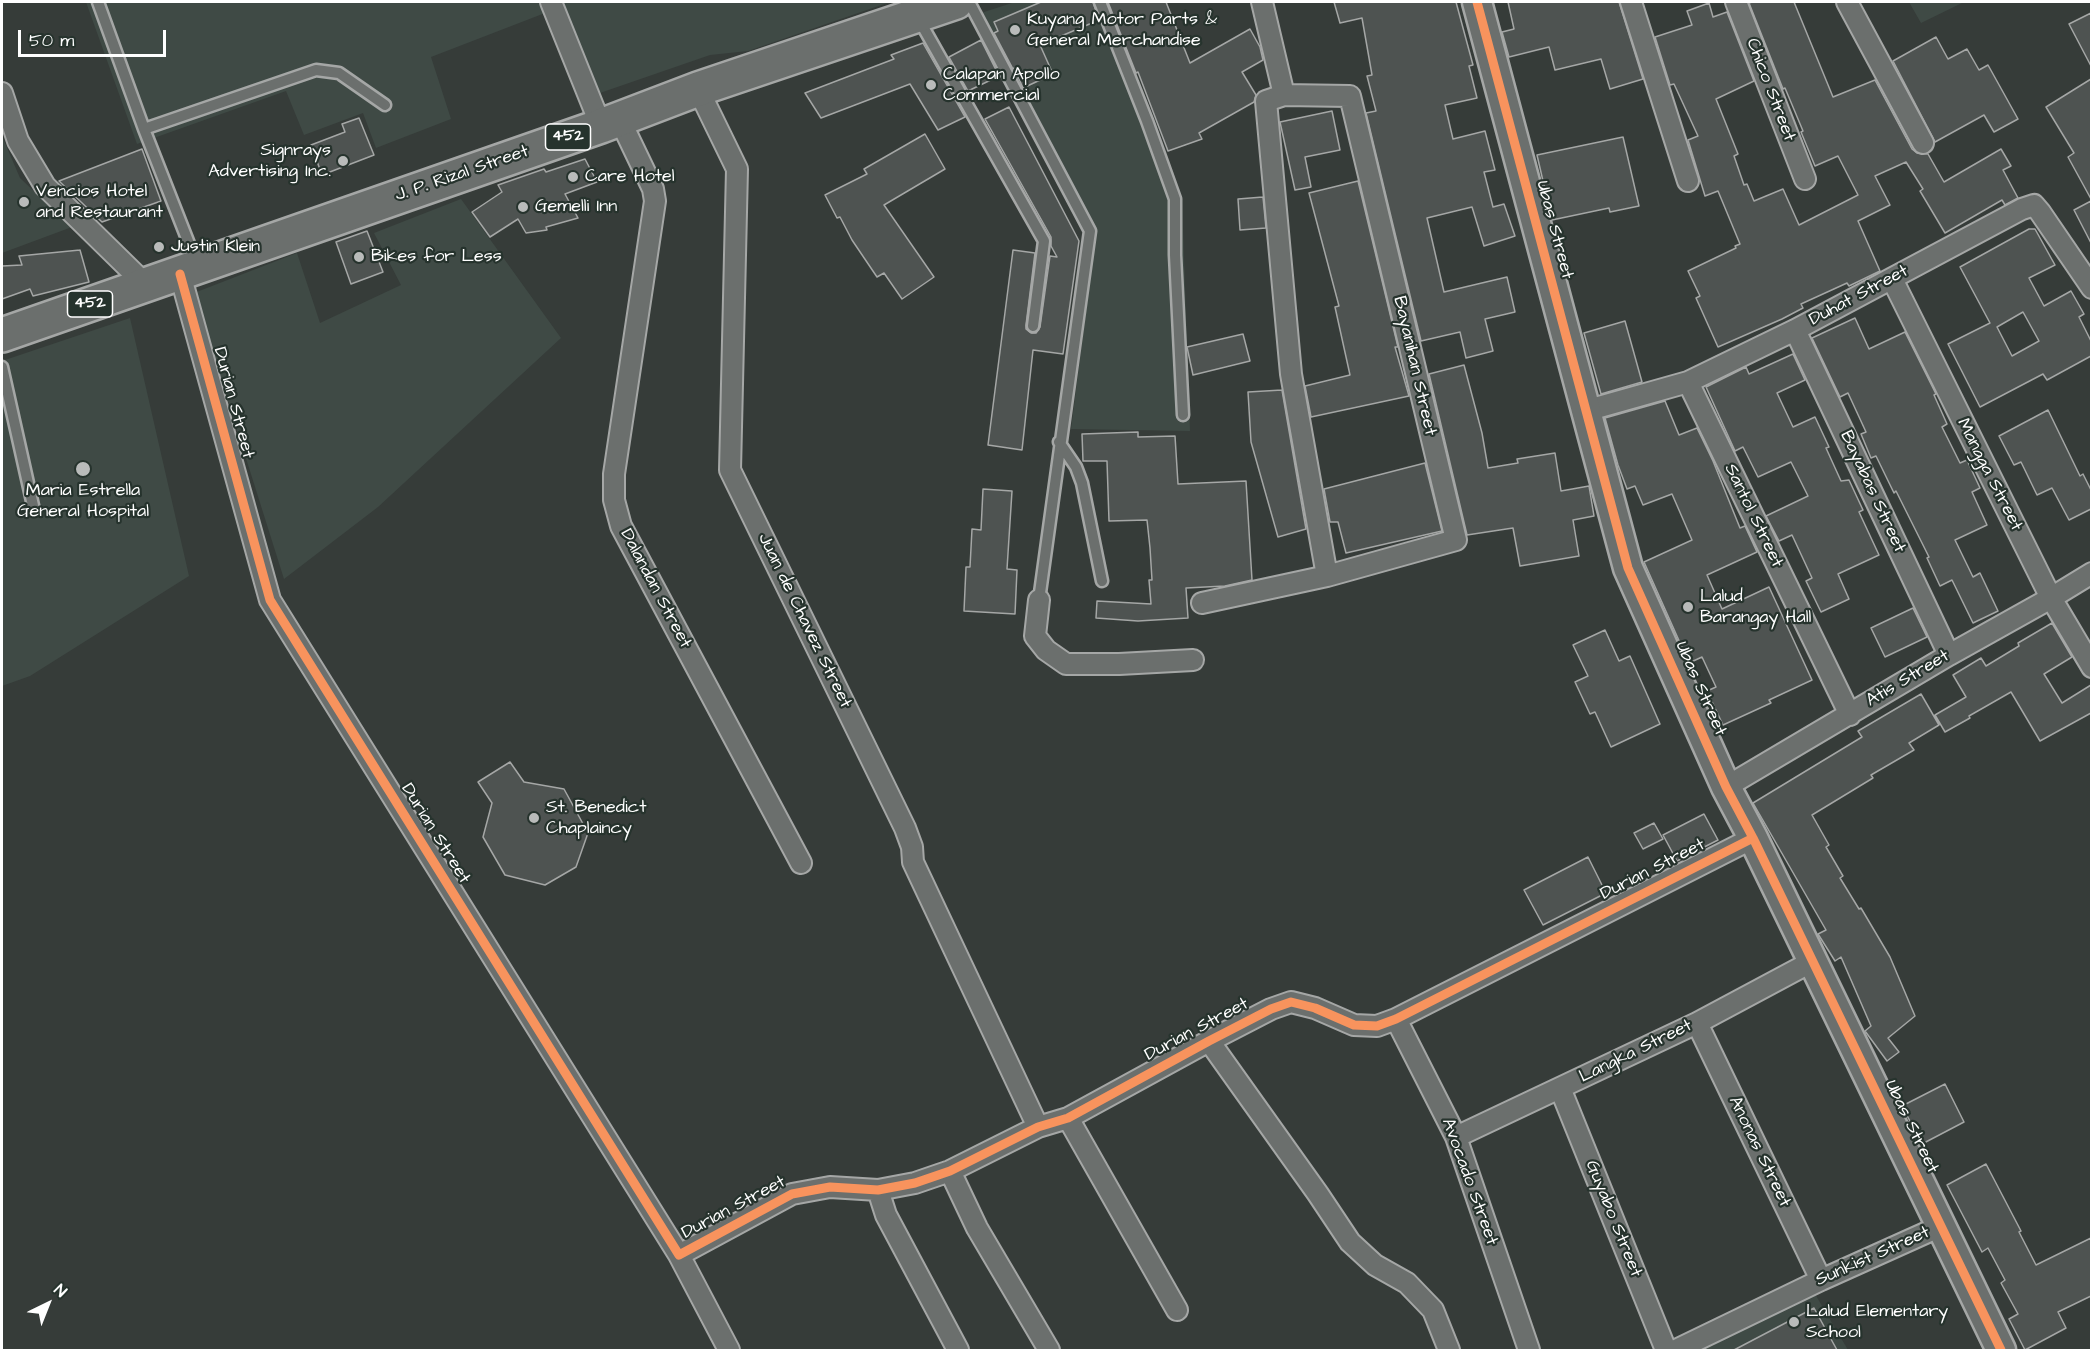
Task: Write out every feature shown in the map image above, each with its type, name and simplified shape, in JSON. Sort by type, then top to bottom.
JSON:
[{"type":"highway","name":"J. P. Rizal Street","points":[[2,335],[698,89],[956,2]]},
{"type":"street","name":"Dalandan Street","points":[[551,2],[610,122],[653,189],[655,201],[614,474],[614,500],[621,526],[801,863]]},
{"type":"street","points":[[1262,2],[1284,95],[1266,101],[1288,350],[1327,576]]},
{"type":"street","name":"Ubas Street","points":[[1477,2],[1628,568],[1726,787],[1813,961],[2001,1350]]},
{"type":"street","points":[[1631,2],[1688,181]]},
{"type":"street","name":"Chico Street","points":[[1736,2],[1805,179]]},
{"type":"street","points":[[1847,2],[1923,143]]},
{"type":"street","name":"Juan de Chavez Street","points":[[698,89],[737,169],[730,470],[905,828],[912,848],[913,862],[1038,1127]]},
{"type":"street","points":[[2,93],[18,141],[45,186],[146,285]]},
{"type":"street","name":"Bayanihan Street","points":[[1202,603],[1327,576],[1456,540],[1350,96],[1284,95]]},
{"type":"street","name":"Duhat Street","points":[[1585,411],[1688,382],[1795,330],[2022,209],[2034,205],[2091,288]]},
{"type":"street","name":"Durian Street","points":[[189,270],[270,600],[679,1256],[792,1194],[830,1187],[878,1190],[915,1183],[950,1171],[1038,1127],[1068,1118],[1209,1041],[1271,1009],[1292,1002],[1315,1008],[1354,1025],[1377,1026],[1396,1019],[1752,838]]},
{"type":"street","name":"Mangga Street","points":[[1892,279],[2051,598],[2091,667]]},
{"type":"street","name":"Bayabas Street","points":[[1795,330],[1949,655]]},
{"type":"street","name":"Santol Street","points":[[1688,382],[1850,715]]},
{"type":"street","name":"Atis Street","points":[[1726,787],[2091,573]]},
{"type":"street","points":[[1038,600],[1035,636],[1046,650],[1066,664],[1193,660]]},
{"type":"street","name":"Langka Street","points":[[1456,1137],[1697,1023],[1813,961]]},
{"type":"street","name":"Avocado Street","points":[[1396,1019],[1456,1137],[1529,1350]]},
{"type":"street","name":"Anonas Street","points":[[1697,1023],[1821,1280]]},
{"type":"street","points":[[1209,1041],[1350,1242],[1376,1265],[1407,1283],[1433,1310],[1449,1350]]},
{"type":"street","name":"Guyabo Street","points":[[1560,1088],[1666,1350]]},
{"type":"street","points":[[1068,1118],[1178,1310]]},
{"type":"street","points":[[950,1171],[978,1228],[1049,1350]]},
{"type":"street","points":[[878,1190],[886,1215],[958,1350]]},
{"type":"street","name":"Sunkist Street","points":[[1676,1350],[1821,1280],[1941,1226]]},
{"type":"street","points":[[679,1256],[729,1350]]},
{"type":"lane","points":[[98,2],[144,129],[189,270]]},
{"type":"lane","points":[[969,2],[1090,231],[1038,600]]},
{"type":"lane","points":[[1100,2],[1175,199],[1175,255],[1183,415]]},
{"type":"lane","points":[[917,15],[1044,241],[1033,326]]},
{"type":"lane","points":[[144,129],[316,70],[339,73],[385,105]]},
{"type":"lane","points":[[2,367],[34,510]]},
{"type":"lane","points":[[1059,442],[1076,467],[1082,483],[1102,581]]},
{"type":"shaded area","points":[[86,2],[540,2],[545,13],[431,57],[451,119],[376,148],[363,113],[304,135],[286,91],[137,144]]},
{"type":"shaded area","points":[[558,2],[890,2],[748,51],[710,55],[597,94]]},
{"type":"shaded area","points":[[1015,2],[1105,2],[1182,199],[1190,431],[1071,429],[1096,233],[981,13]]},
{"type":"shaded area","points":[[1909,2],[1964,2],[1921,23]]},
{"type":"shaded area","name":"Vencios Hotel and Restaurant","points":[[2,136],[20,178],[72,227],[2,253]]},
{"type":"shaded area","points":[[461,199],[561,338],[378,507],[284,579],[194,293],[297,253],[320,323],[401,285],[374,233]]},
{"type":"shaded area","name":"Maria Estrella General Hospital","points":[[130,318],[189,576],[30,676],[2,686],[2,361]]},
{"type":"shaded area","name":"Lalud Elementary School","points":[[1815,1294],[1848,1350],[1699,1350]]},
{"type":"building","points":[[1041,2],[1093,2],[1099,20],[1040,45],[1053,74],[1023,88],[994,33],[998,31],[994,22]]},
{"type":"building","points":[[1108,2],[1166,2],[1190,63],[1250,29],[1260,47],[1263,60],[1242,72],[1256,95],[1254,102],[1199,133],[1202,139],[1168,151]]},
{"type":"building","points":[[1334,2],[1456,2],[1473,65],[1469,66],[1477,98],[1445,105],[1453,139],[1485,131],[1495,170],[1484,172],[1493,207],[1504,204],[1515,236],[1484,246],[1472,207],[1427,218],[1444,292],[1507,277],[1515,312],[1485,319],[1493,351],[1466,358],[1460,332],[1421,341],[1366,113],[1376,111],[1367,76],[1372,75],[1362,18],[1340,23]]},
{"type":"building","points":[[1508,2],[1619,2],[1643,79],[1610,89],[1601,59],[1555,70],[1549,47],[1509,57],[1502,32],[1514,29]]},
{"type":"building","points":[[1794,2],[1833,97],[1875,80],[1912,149],[1917,153],[1928,154],[1944,182],[2001,149],[2011,166],[2003,170],[2018,198],[2005,205],[2002,200],[1945,233],[1920,191],[1923,189],[1906,162],[1875,176],[1890,205],[1858,221],[1880,271],[1849,286],[1847,283],[1801,304],[1803,308],[1782,319],[1718,347],[1696,298],[1700,296],[1688,271],[1740,244],[1718,191],[1705,196],[1688,140],[1698,136],[1674,84],[1670,85],[1655,37],[1692,25],[1687,11],[1709,3],[1713,17],[1727,12],[1754,81],[1716,99],[1738,154],[1734,156],[1744,185],[1747,184],[1754,201],[1783,189],[1799,225],[1858,195],[1838,156],[1815,166],[1801,132],[1803,131],[1785,88],[1783,89],[1749,3]]},
{"type":"building","points":[[2091,13],[2091,66],[2069,24]]},
{"type":"building","points":[[1936,37],[1948,59],[1967,49],[1979,70],[1988,65],[2018,119],[1994,132],[1984,115],[1935,142],[1893,61]]},
{"type":"building","points":[[981,40],[999,76],[968,91],[949,57]]},
{"type":"building","points":[[923,43],[965,117],[938,130],[910,84],[821,118],[805,93],[894,59],[891,55]]},
{"type":"building","points":[[2091,79],[2091,199],[2068,157],[2074,153],[2046,107]]},
{"type":"building","points":[[1009,107],[1079,241],[1063,354],[1033,350],[1022,450],[988,445],[1013,250],[1035,253],[1026,325],[1026,329],[1031,333],[1036,333],[1040,327],[1050,256],[1057,257],[1051,246],[1051,237],[985,119]]},
{"type":"building","points":[[1332,111],[1340,150],[1305,157],[1311,187],[1295,190],[1280,122]]},
{"type":"building","points":[[359,118],[374,155],[322,175],[311,145],[345,132],[342,124]]},
{"type":"building","points":[[925,134],[945,169],[884,205],[934,277],[902,299],[884,273],[877,277],[852,240],[840,217],[837,218],[825,195],[867,174],[864,169]]},
{"type":"building","points":[[1623,137],[1639,206],[1610,212],[1609,208],[1552,220],[1537,155]]},
{"type":"building","points":[[142,149],[161,201],[102,222],[59,181]]},
{"type":"building","points":[[585,159],[597,182],[565,194],[578,218],[546,227],[547,230],[526,233],[518,219],[490,237],[472,212],[502,192],[498,185],[544,169],[546,172]]},
{"type":"building","points":[[1358,181],[1398,347],[1395,347],[1409,396],[1311,417],[1305,386],[1350,375],[1335,307],[1339,306],[1309,193]]},
{"type":"building","points":[[1263,197],[1266,228],[1240,230],[1238,199]]},
{"type":"building","points":[[2091,201],[2091,243],[2074,210]]},
{"type":"building","points":[[2029,229],[2035,229],[2055,265],[2029,278],[2044,306],[2071,291],[2084,314],[2079,317],[2091,341],[2091,356],[2047,380],[2043,374],[1980,407],[1948,344],[1990,323],[1960,267]],"holes":[[[2023,312],[2039,341],[2012,356],[1997,327]]]},
{"type":"building","name":"Bikes for Less","points":[[367,231],[383,272],[351,284],[336,242]]},
{"type":"building","points":[[80,250],[89,282],[33,296],[30,289],[2,299],[2,266],[22,265],[19,256]]},
{"type":"building","points":[[1855,318],[1869,349],[1905,332],[1936,394],[1934,395],[1947,424],[1942,427],[1960,463],[1967,460],[1980,488],[1972,492],[1987,525],[1955,540],[1973,577],[1980,573],[1998,611],[1973,623],[1952,580],[1940,586],[1927,558],[1929,557],[1896,491],[1894,493],[1876,456],[1871,458],[1861,434],[1866,432],[1848,393],[1840,397],[1812,338]]},
{"type":"building","points":[[1625,321],[1642,382],[1601,394],[1584,333]]},
{"type":"building","points":[[1243,334],[1250,361],[1193,375],[1187,347]]},
{"type":"building","points":[[1793,354],[1805,380],[1777,393],[1793,427],[1815,417],[1841,481],[1849,480],[1863,510],[1859,512],[1879,555],[1838,574],[1849,599],[1821,612],[1806,581],[1812,578],[1792,535],[1779,541],[1766,516],[1808,496],[1791,462],[1758,477],[1743,447],[1735,451],[1706,387],[1746,367],[1749,374]]},
{"type":"building","points":[[1464,365],[1482,433],[1488,468],[1518,463],[1517,459],[1555,453],[1561,491],[1589,486],[1594,516],[1573,520],[1579,556],[1520,566],[1513,528],[1467,535],[1429,374]]},
{"type":"building","points":[[1282,390],[1306,529],[1278,537],[1251,442],[1248,392]]},
{"type":"building","points":[[1665,401],[1679,435],[1697,428],[1740,528],[1745,526],[1757,552],[1707,575],[1722,609],[1769,587],[1812,680],[1769,700],[1771,703],[1723,725],[1707,691],[1716,687],[1702,657],[1689,663],[1644,562],[1692,540],[1672,494],[1643,505],[1635,486],[1627,489],[1605,418]]},
{"type":"building","points":[[2048,410],[2080,476],[2083,474],[2091,490],[2091,509],[2069,520],[2052,488],[2037,495],[2021,462],[2014,465],[1999,436]]},
{"type":"building","points":[[1138,432],[1138,437],[1175,436],[1178,484],[1246,481],[1252,580],[1225,586],[1186,588],[1188,618],[1138,621],[1096,618],[1097,601],[1151,604],[1150,548],[1147,520],[1109,521],[1107,461],[1083,461],[1082,434]]},
{"type":"building","points":[[1425,463],[1442,531],[1346,553],[1338,522],[1330,522],[1324,489]]},
{"type":"building","points":[[983,489],[1012,491],[1007,569],[1017,570],[1015,614],[964,611],[966,567],[970,567],[972,529],[981,530]]},
{"type":"building","points":[[1913,608],[1927,637],[1885,657],[1871,628]]},
{"type":"building","points":[[2052,623],[2072,657],[2044,674],[2062,703],[2091,685],[2091,713],[2040,741],[2011,692],[1945,732],[1935,715],[1966,697],[1953,675],[1981,658],[1986,666],[2019,646],[2018,643]]},
{"type":"building","points":[[1605,630],[1619,661],[1630,656],[1660,724],[1611,747],[1595,712],[1590,714],[1575,682],[1588,676],[1573,645]]},
{"type":"building","points":[[1921,694],[1939,725],[1909,743],[1914,750],[1871,775],[1873,778],[1812,815],[1829,845],[1826,847],[1843,876],[1840,878],[1890,957],[1915,1016],[1888,1038],[1899,1052],[1887,1061],[1865,1031],[1871,1026],[1841,957],[1835,961],[1818,934],[1826,930],[1753,803],[1862,737],[1858,731]]},
{"type":"building","name":"St. Benedict Chaplaincy","points":[[510,762],[524,782],[564,789],[588,833],[576,867],[545,885],[505,875],[483,837],[492,803],[478,782]]},
{"type":"building","points":[[1704,814],[1718,840],[1677,861],[1663,835]]},
{"type":"building","points":[[1654,823],[1663,839],[1643,849],[1634,833]]},
{"type":"building","points":[[1588,857],[1606,893],[1543,925],[1524,890]]},
{"type":"building","points":[[1945,1084],[1964,1122],[1922,1144],[1902,1106]]},
{"type":"building","points":[[1986,1164],[2036,1265],[2091,1238],[2091,1296],[2058,1312],[2066,1328],[2025,1350],[2009,1319],[2018,1314],[2001,1283],[2005,1280],[1988,1248],[1982,1252],[1947,1185]]},
{"type":"building","points":[[1814,1308],[1837,1350],[1734,1350]]},
{"type":"cycle path","points":[[1477,2],[1628,568],[1726,787],[1753,838],[2001,1350]]},
{"type":"cycle path","points":[[180,274],[270,600],[679,1255],[792,1194],[830,1187],[878,1190],[915,1183],[950,1171],[1038,1127],[1068,1118],[1209,1041],[1271,1009],[1291,1002],[1315,1008],[1354,1025],[1377,1026],[1396,1019],[1753,838]]},
{"type":"place","name":"Kuyang Motor Parts & General Merchandise","points":[[1015,30]]},
{"type":"place","name":"Calapan Apollo Commercial","points":[[931,85]]},
{"type":"place","name":"Signrays Advertising Inc.","points":[[343,161]]},
{"type":"place","name":"Care Hotel","points":[[573,177]]},
{"type":"place","name":"Vencios Hotel and Restaurant","points":[[24,202]]},
{"type":"place","name":"Gemelli Inn","points":[[523,207]]},
{"type":"place","name":"Justin Klein","points":[[159,247]]},
{"type":"place","name":"Bikes for Less","points":[[359,257]]},
{"type":"place","name":"Maria Estrella General Hospital","points":[[83,469]]},
{"type":"place","name":"Lalud Barangay Hall","points":[[1688,607]]},
{"type":"place","name":"St. Benedict Chaplaincy","points":[[534,818]]},
{"type":"place","name":"Lalud Elementary School","points":[[1794,1322]]}]
